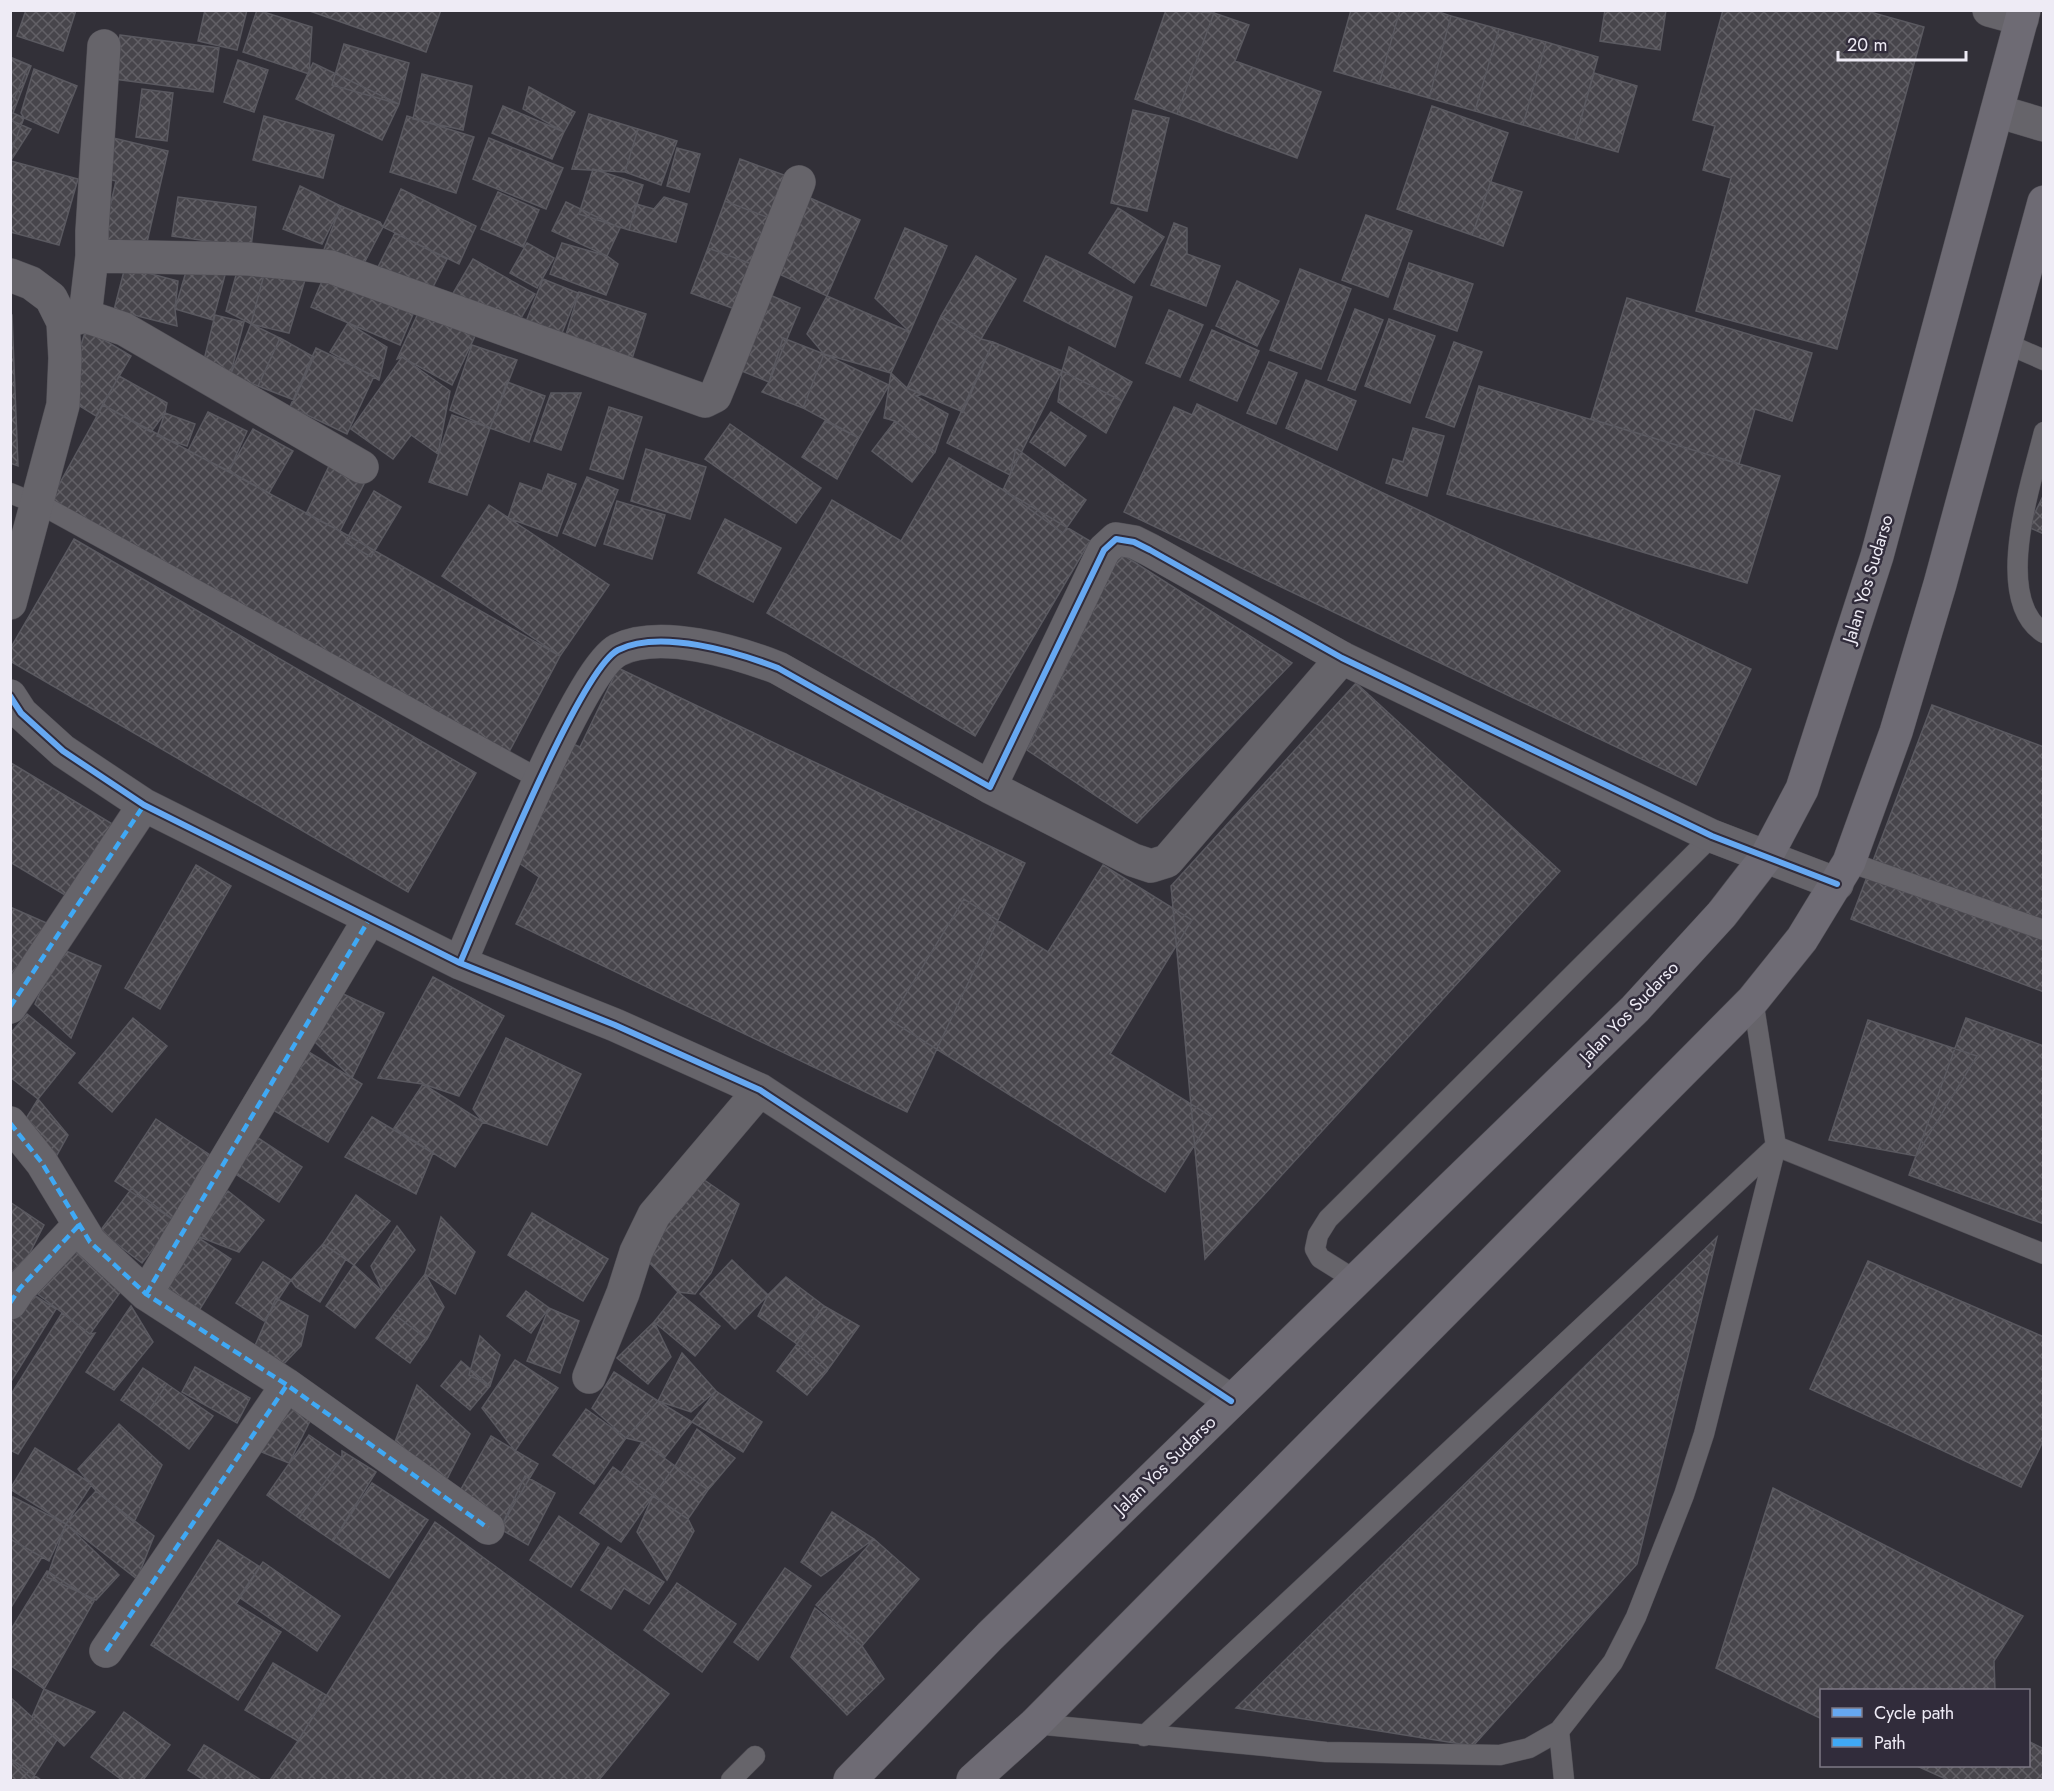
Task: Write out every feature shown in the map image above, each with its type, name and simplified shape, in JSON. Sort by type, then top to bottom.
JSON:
[{"type":"highway","name":"Jalan Yos Sudarso","points":[[850,1780],[990,1636],[1635,1009],[1722,914],[1766,857],[1802,789],[1877,556],[2023,15]]},
{"type":"highway","points":[[973,1780],[1035,1724],[1753,1000],[1802,939],[1843,873],[1903,709],[1940,584],[2043,202]]},
{"type":"street","points":[[1989,10],[2023,15]]},
{"type":"street","points":[[10,603],[23,498],[63,405],[74,319],[92,256],[104,46]]},
{"type":"street","points":[[1997,111],[2043,125]]},
{"type":"street","points":[[92,256],[248,259],[332,267],[705,401],[715,396],[799,182]]},
{"type":"street","points":[[10,274],[31,283],[74,319],[124,329],[152,343],[362,467]]},
{"type":"street","points":[[990,787],[1104,550],[1116,540],[1134,542],[1342,658],[1712,836],[1766,857],[1843,873]]},
{"type":"street","points":[[460,963],[541,780],[594,675],[618,650],[646,643],[725,650],[778,668],[990,787],[1133,860],[1151,866],[1167,861],[1342,658]]},
{"type":"street","points":[[10,696],[21,713],[63,751],[144,805],[460,963],[615,1025],[760,1090],[1231,1401]]},
{"type":"street","points":[[10,1007],[144,805]]},
{"type":"street","points":[[146,1294],[370,918]]},
{"type":"street","points":[[589,1377],[623,1293],[636,1252],[654,1215],[760,1090]]},
{"type":"street","points":[[10,1123],[42,1163],[90,1242],[146,1294],[287,1385],[488,1528]]},
{"type":"street","points":[[10,1304],[20,1288],[79,1225]]},
{"type":"street","points":[[106,1651],[287,1385]]},
{"type":"lane","points":[[2005,343],[2043,360]]},
{"type":"lane","points":[[2043,432],[2022,524],[2018,554],[2023,605],[2029,619],[2043,633]]},
{"type":"lane","points":[[23,498],[541,780]]},
{"type":"lane","points":[[1355,1280],[1320,1258],[1315,1249],[1318,1235],[1328,1219],[1712,836]]},
{"type":"lane","points":[[1843,873],[2043,930]]},
{"type":"lane","points":[[1035,1724],[1326,1752],[1500,1755],[1529,1748],[1559,1731],[1613,1662],[1636,1617],[1684,1495],[1704,1434],[1776,1146],[1753,1000]]},
{"type":"lane","points":[[1776,1146],[2043,1254]]},
{"type":"lane","points":[[1144,1736],[1776,1146]]},
{"type":"lane","points":[[1559,1731],[1564,1780]]},
{"type":"lane","points":[[731,1780],[755,1756]]},
{"type":"building","points":[[26,10],[76,10],[63,51],[17,36]]},
{"type":"building","points":[[205,10],[247,10],[237,50],[198,41]]},
{"type":"building","points":[[257,10],[312,27],[309,74],[243,52]]},
{"type":"building","points":[[307,10],[441,10],[426,52]]},
{"type":"building","points":[[1166,10],[1214,13],[1177,114],[1135,99]]},
{"type":"building","points":[[1351,10],[1400,10],[1379,84],[1334,71]]},
{"type":"building","points":[[1400,10],[1433,10],[1451,16],[1429,98],[1379,84]]},
{"type":"building","points":[[1605,10],[1666,10],[1660,50],[1600,41]]},
{"type":"building","points":[[1723,10],[1863,10],[1924,27],[1837,349],[1696,311],[1731,178],[1703,170],[1715,126],[1693,120]]},
{"type":"building","points":[[1214,13],[1249,25],[1235,61],[1321,92],[1297,158],[1177,114]]},
{"type":"building","points":[[1451,16],[1499,29],[1475,111],[1429,98]]},
{"type":"building","points":[[1499,29],[1546,42],[1523,125],[1475,111]]},
{"type":"building","points":[[120,35],[219,48],[213,92],[114,79]]},
{"type":"building","points":[[1546,42],[1598,57],[1575,140],[1523,125]]},
{"type":"building","points":[[344,44],[409,63],[399,104],[332,85]]},
{"type":"building","points":[[10,57],[29,65],[10,108]]},
{"type":"building","points":[[10,58],[31,66],[13,113],[24,118],[10,154]]},
{"type":"building","points":[[238,60],[268,70],[254,112],[224,102]]},
{"type":"building","points":[[313,63],[399,104],[382,140],[296,99]]},
{"type":"building","points":[[34,69],[77,86],[58,133],[24,118],[21,113]]},
{"type":"building","points":[[1594,73],[1637,86],[1618,152],[1575,140]]},
{"type":"building","points":[[422,74],[472,86],[463,130],[413,119]]},
{"type":"building","points":[[529,87],[575,112],[564,132],[523,109]]},
{"type":"building","points":[[142,89],[173,93],[167,141],[136,137]]},
{"type":"building","points":[[503,106],[564,132],[552,159],[492,133]]},
{"type":"building","points":[[1432,106],[1508,133],[1472,235],[1397,209]]},
{"type":"building","points":[[1133,110],[1169,118],[1147,211],[1111,203]]},
{"type":"building","points":[[589,114],[638,129],[625,172],[572,169]]},
{"type":"building","points":[[264,116],[334,135],[323,178],[253,160]]},
{"type":"building","points":[[407,116],[474,137],[456,193],[390,172]]},
{"type":"building","points":[[10,120],[31,129],[10,162]]},
{"type":"building","points":[[638,129],[677,141],[661,185],[625,172]]},
{"type":"building","points":[[105,136],[168,151],[145,251],[102,241],[116,181],[97,176]]},
{"type":"building","points":[[489,138],[563,168],[546,209],[473,179]]},
{"type":"building","points":[[677,148],[700,154],[689,192],[667,186]]},
{"type":"building","points":[[740,159],[792,178],[777,221],[725,201]]},
{"type":"building","points":[[11,161],[78,179],[59,245],[10,232]]},
{"type":"building","points":[[593,169],[643,185],[629,230],[579,214]]},
{"type":"building","points":[[1491,182],[1522,192],[1503,246],[1472,235]]},
{"type":"building","points":[[300,186],[341,206],[322,244],[283,229]]},
{"type":"building","points":[[401,189],[476,226],[459,264],[383,227]]},
{"type":"building","points":[[498,192],[539,210],[523,247],[481,229]]},
{"type":"building","points":[[801,194],[860,220],[827,296],[768,269]]},
{"type":"building","points":[[178,197],[256,207],[251,247],[172,236]]},
{"type":"building","points":[[664,197],[687,204],[676,242],[629,230],[636,204],[654,209]]},
{"type":"building","points":[[725,201],[777,221],[760,267],[708,248]]},
{"type":"building","points":[[566,202],[620,228],[607,256],[552,231]]},
{"type":"building","points":[[341,206],[380,222],[383,227],[362,267],[323,252]]},
{"type":"building","points":[[1118,208],[1164,237],[1134,283],[1089,253]]},
{"type":"building","points":[[1366,215],[1412,231],[1388,297],[1342,280]]},
{"type":"building","points":[[1174,223],[1187,228],[1187,254],[1220,266],[1206,306],[1151,285]]},
{"type":"building","points":[[905,228],[947,246],[910,332],[875,298]]},
{"type":"building","points":[[395,233],[447,259],[430,293],[378,267]]},
{"type":"building","points":[[527,243],[554,258],[537,288],[510,273]]},
{"type":"building","points":[[562,243],[607,256],[618,264],[606,295],[550,274]]},
{"type":"building","points":[[708,248],[760,267],[743,312],[691,293]]},
{"type":"building","points":[[976,256],[1016,279],[981,339],[941,316]]},
{"type":"building","points":[[1046,256],[1132,297],[1115,347],[1024,301]]},
{"type":"building","points":[[473,259],[535,294],[514,330],[452,295]]},
{"type":"building","points":[[240,261],[266,267],[251,324],[226,311]]},
{"type":"building","points":[[1409,263],[1473,284],[1457,331],[1394,309]]},
{"type":"building","points":[[188,265],[225,275],[213,320],[175,309]]},
{"type":"building","points":[[125,267],[178,281],[175,309],[177,326],[114,310]]},
{"type":"building","points":[[266,267],[305,280],[289,333],[251,324]]},
{"type":"building","points":[[328,267],[417,305],[400,345],[311,307]]},
{"type":"building","points":[[1300,269],[1351,289],[1321,369],[1270,350]]},
{"type":"building","points":[[543,279],[578,293],[558,343],[523,329]]},
{"type":"building","points":[[1237,281],[1279,301],[1257,346],[1216,326]]},
{"type":"building","points":[[579,292],[646,314],[631,362],[564,341]]},
{"type":"building","points":[[763,292],[800,308],[769,382],[732,367]]},
{"type":"building","points":[[827,296],[910,332],[891,373],[824,354],[807,334]]},
{"type":"building","points":[[1627,298],[1812,353],[1792,421],[1755,409],[1739,464],[1591,419]]},
{"type":"building","points":[[420,309],[475,336],[452,385],[402,357],[397,359]]},
{"type":"building","points":[[1355,309],[1383,320],[1355,390],[1328,380]]},
{"type":"building","points":[[1169,310],[1203,325],[1180,377],[1146,363]]},
{"type":"building","points":[[10,314],[12,315],[18,466],[10,463]]},
{"type":"building","points":[[215,315],[244,322],[230,376],[202,368]]},
{"type":"building","points":[[941,316],[981,339],[993,342],[963,412],[907,388]]},
{"type":"building","points":[[1389,319],[1435,336],[1410,403],[1365,386]]},
{"type":"building","points":[[348,323],[387,347],[379,380],[330,352]]},
{"type":"building","points":[[251,324],[280,338],[258,386],[230,376]]},
{"type":"building","points":[[86,329],[131,356],[96,416],[65,397]]},
{"type":"building","points":[[1212,330],[1259,351],[1237,401],[1190,380]]},
{"type":"building","points":[[280,338],[314,357],[294,400],[258,386]]},
{"type":"building","points":[[783,338],[824,354],[803,408],[762,392],[769,382]]},
{"type":"building","points":[[993,342],[1062,371],[1010,475],[947,443]]},
{"type":"building","points":[[1454,342],[1482,352],[1454,427],[1426,417]]},
{"type":"building","points":[[472,345],[517,360],[490,428],[450,410]]},
{"type":"building","points":[[1069,347],[1132,382],[1122,401],[1062,371]]},
{"type":"building","points":[[316,348],[374,376],[347,434],[290,407]]},
{"type":"building","points":[[824,354],[889,385],[859,438],[803,408]]},
{"type":"building","points":[[402,357],[450,391],[438,454],[411,435],[393,459],[351,429]]},
{"type":"building","points":[[1269,362],[1297,373],[1276,424],[1247,413]]},
{"type":"building","points":[[1062,371],[1122,401],[1106,433],[1058,402]]},
{"type":"building","points":[[891,373],[907,388],[923,394],[916,396],[948,414],[935,452],[895,421],[884,418]]},
{"type":"building","points":[[119,376],[167,403],[165,413],[151,432],[103,405]]},
{"type":"building","points":[[1306,380],[1356,401],[1337,450],[1286,428]]},
{"type":"building","points":[[507,382],[545,396],[529,442],[490,428]]},
{"type":"building","points":[[1479,386],[1780,476],[1747,583],[1447,494]]},
{"type":"building","points":[[551,393],[581,393],[561,450],[534,441]]},
{"type":"building","points":[[1197,404],[1751,669],[1696,785],[1124,512],[1174,407],[1192,415]]},
{"type":"building","points":[[103,405],[340,531],[560,656],[509,752],[50,501]]},
{"type":"building","points":[[609,407],[642,417],[623,479],[590,469]]},
{"type":"building","points":[[208,412],[247,431],[229,471],[188,451]]},
{"type":"building","points":[[1051,412],[1086,436],[1065,466],[1030,442]]},
{"type":"building","points":[[165,413],[195,424],[187,446],[157,436]]},
{"type":"building","points":[[452,415],[490,428],[467,495],[429,482]]},
{"type":"building","points":[[825,421],[859,438],[837,479],[802,457]]},
{"type":"building","points":[[895,421],[935,452],[912,482],[872,451]]},
{"type":"building","points":[[730,424],[821,488],[796,523],[705,459]]},
{"type":"building","points":[[1413,428],[1444,436],[1427,496],[1386,483],[1393,459],[1403,462]]},
{"type":"building","points":[[253,429],[293,451],[269,493],[229,471]]},
{"type":"building","points":[[1016,448],[1086,500],[1063,533],[1003,490],[1010,475]]},
{"type":"building","points":[[646,449],[706,467],[690,519],[631,501]]},
{"type":"building","points":[[949,458],[1090,541],[975,736],[767,613],[832,500],[901,541]]},
{"type":"building","points":[[329,466],[364,484],[340,531],[306,514]]},
{"type":"building","points":[[548,474],[576,484],[557,536],[508,518],[520,483],[542,491]]},
{"type":"building","points":[[587,477],[618,490],[595,546],[563,533]]},
{"type":"building","points":[[374,491],[401,507],[371,557],[345,542]]},
{"type":"building","points":[[2044,494],[2044,534],[2028,527]]},
{"type":"building","points":[[617,501],[665,515],[652,559],[604,544]]},
{"type":"building","points":[[489,505],[609,585],[560,656],[442,576]]},
{"type":"building","points":[[725,519],[781,548],[753,602],[698,573]]},
{"type":"building","points":[[74,539],[476,773],[408,892],[10,661],[10,649]]},
{"type":"building","points":[[1120,553],[1292,663],[1137,823],[1027,750]]},
{"type":"building","points":[[618,668],[1025,863],[907,1112],[516,924],[539,877],[512,858],[564,740],[580,747]]},
{"type":"building","points":[[1356,683],[1560,871],[1205,1259],[1171,886]]},
{"type":"building","points":[[1932,705],[2044,747],[2044,992],[1851,919]]},
{"type":"building","points":[[11,763],[119,828],[75,901],[10,862]]},
{"type":"building","points":[[196,865],[231,886],[160,1009],[125,988]]},
{"type":"building","points":[[1103,865],[1192,920],[1110,1054],[1212,1117],[1165,1192],[890,1020],[964,899],[1048,952]]},
{"type":"building","points":[[10,907],[58,928],[10,981]]},
{"type":"building","points":[[59,948],[101,966],[71,1038],[35,1004]]},
{"type":"building","points":[[433,977],[504,1016],[459,1096],[423,1084],[378,1078]]},
{"type":"building","points":[[337,991],[384,1013],[352,1078],[313,1040]]},
{"type":"building","points":[[27,1014],[75,1053],[38,1099],[10,1077],[10,1034]]},
{"type":"building","points":[[133,1018],[167,1046],[112,1112],[79,1083]]},
{"type":"building","points":[[1966,1018],[2044,1046],[2044,1224],[1909,1175]]},
{"type":"building","points":[[1868,1020],[1977,1056],[1916,1156],[1829,1140]]},
{"type":"building","points":[[506,1038],[581,1074],[547,1145],[483,1122],[473,1109]]},
{"type":"building","points":[[307,1051],[362,1084],[328,1142],[273,1110]]},
{"type":"building","points":[[423,1084],[483,1122],[455,1167],[394,1128]]},
{"type":"building","points":[[38,1099],[68,1135],[57,1155],[24,1122]]},
{"type":"building","points":[[372,1117],[433,1153],[416,1194],[345,1157]]},
{"type":"building","points":[[156,1119],[216,1159],[175,1221],[115,1181]]},
{"type":"building","points":[[258,1138],[302,1167],[279,1202],[234,1173]]},
{"type":"building","points":[[700,1177],[739,1204],[711,1273],[695,1294],[678,1292],[642,1255]]},
{"type":"building","points":[[132,1188],[175,1221],[142,1263],[100,1231]]},
{"type":"building","points":[[228,1191],[264,1220],[239,1252],[194,1235]]},
{"type":"building","points":[[356,1195],[390,1221],[354,1265],[323,1244]]},
{"type":"building","points":[[10,1202],[44,1225],[16,1280],[10,1283]]},
{"type":"building","points":[[532,1213],[608,1259],[583,1301],[508,1255]]},
{"type":"building","points":[[441,1217],[475,1252],[455,1294],[425,1274]]},
{"type":"building","points":[[397,1226],[415,1250],[383,1292],[371,1266]]},
{"type":"building","points":[[194,1235],[231,1259],[195,1317],[164,1283]]},
{"type":"building","points":[[1717,1237],[1637,1564],[1473,1746],[1236,1708]]},
{"type":"building","points":[[64,1242],[124,1287],[90,1334],[26,1285]]},
{"type":"building","points":[[323,1244],[346,1259],[320,1302],[296,1287],[291,1280]]},
{"type":"building","points":[[732,1260],[768,1295],[735,1329],[700,1294]]},
{"type":"building","points":[[1868,1261],[2044,1337],[2044,1439],[2021,1487],[1810,1389]]},
{"type":"building","points":[[263,1262],[291,1280],[264,1321],[236,1303]]},
{"type":"building","points":[[354,1265],[383,1292],[355,1328],[326,1306]]},
{"type":"building","points":[[425,1274],[444,1307],[427,1339],[394,1314]]},
{"type":"building","points":[[786,1277],[824,1306],[797,1344],[758,1316],[768,1295]]},
{"type":"building","points":[[23,1288],[56,1309],[10,1383],[10,1308]]},
{"type":"building","points":[[526,1291],[549,1308],[531,1333],[507,1316]]},
{"type":"building","points":[[678,1292],[720,1326],[695,1356],[654,1322]]},
{"type":"building","points":[[276,1298],[308,1316],[301,1346],[279,1369],[253,1350]]},
{"type":"building","points":[[131,1306],[153,1342],[114,1390],[86,1372]]},
{"type":"building","points":[[824,1306],[859,1326],[827,1371],[797,1344]]},
{"type":"building","points":[[549,1308],[579,1321],[560,1373],[527,1361]]},
{"type":"building","points":[[62,1313],[90,1334],[95,1333],[18,1454],[10,1450],[10,1396]]},
{"type":"building","points":[[394,1314],[427,1339],[410,1363],[376,1338]]},
{"type":"building","points":[[654,1322],[671,1357],[648,1384],[617,1358]]},
{"type":"building","points":[[480,1336],[500,1355],[490,1386],[469,1375]]},
{"type":"building","points":[[797,1344],[827,1371],[807,1395],[777,1371]]},
{"type":"building","points":[[682,1353],[716,1391],[691,1412],[658,1401]]},
{"type":"building","points":[[515,1360],[558,1388],[515,1451],[482,1408]]},
{"type":"building","points":[[461,1361],[490,1386],[470,1410],[441,1386]]},
{"type":"building","points":[[195,1367],[250,1398],[237,1423],[182,1392]]},
{"type":"building","points":[[143,1368],[167,1384],[145,1416],[121,1400]]},
{"type":"building","points":[[614,1372],[658,1401],[626,1438],[592,1408]]},
{"type":"building","points":[[167,1384],[213,1416],[189,1449],[145,1416]]},
{"type":"building","points":[[417,1385],[470,1434],[443,1487],[391,1452]]},
{"type":"building","points":[[716,1391],[762,1422],[743,1452],[692,1422]]},
{"type":"building","points":[[281,1395],[312,1417],[289,1463],[249,1447]]},
{"type":"building","points":[[658,1401],[692,1422],[665,1457],[642,1442],[626,1438]]},
{"type":"building","points":[[586,1409],[626,1438],[594,1484],[553,1455]]},
{"type":"building","points":[[119,1424],[162,1465],[134,1522],[96,1491],[78,1469]]},
{"type":"building","points":[[697,1429],[735,1458],[708,1490],[675,1466]]},
{"type":"building","points":[[309,1435],[342,1458],[299,1518],[267,1495]]},
{"type":"building","points":[[491,1436],[538,1464],[502,1525],[456,1498]]},
{"type":"building","points":[[642,1442],[675,1466],[653,1496],[621,1473]]},
{"type":"building","points":[[35,1448],[92,1484],[66,1524],[10,1489]]},
{"type":"building","points":[[342,1451],[376,1472],[333,1541],[299,1518],[342,1458]]},
{"type":"building","points":[[675,1466],[708,1490],[688,1519],[653,1496]]},
{"type":"building","points":[[613,1467],[653,1496],[621,1542],[580,1513]]},
{"type":"building","points":[[525,1476],[555,1493],[528,1545],[497,1527],[502,1525]]},
{"type":"building","points":[[372,1483],[428,1520],[389,1578],[333,1541]]},
{"type":"building","points":[[1773,1488],[2023,1616],[1994,1661],[1995,1689],[1820,1689],[1820,1718],[1716,1668]]},
{"type":"building","points":[[96,1491],[154,1536],[137,1579],[66,1524]]},
{"type":"building","points":[[653,1496],[688,1519],[694,1531],[667,1580],[637,1532]]},
{"type":"building","points":[[13,1497],[66,1524],[49,1561],[10,1539]]},
{"type":"building","points":[[832,1512],[874,1539],[821,1576],[801,1562]]},
{"type":"building","points":[[559,1516],[599,1544],[571,1587],[530,1560]]},
{"type":"building","points":[[435,1522],[669,1694],[599,1780],[270,1780],[298,1741]]},
{"type":"building","points":[[66,1524],[119,1575],[96,1600],[47,1577]]},
{"type":"building","points":[[10,1539],[42,1557],[10,1609]]},
{"type":"building","points":[[874,1539],[919,1579],[862,1646],[816,1605]]},
{"type":"building","points":[[218,1540],[260,1567],[236,1604],[281,1632],[238,1700],[151,1645]]},
{"type":"building","points":[[608,1547],[664,1582],[649,1604],[624,1588],[611,1609],[581,1590]]},
{"type":"building","points":[[263,1562],[340,1616],[317,1651],[239,1597]]},
{"type":"building","points":[[785,1568],[811,1586],[758,1660],[734,1642]]},
{"type":"building","points":[[47,1571],[94,1601],[44,1689],[10,1665],[10,1631]]},
{"type":"building","points":[[677,1583],[736,1624],[702,1672],[644,1630]]},
{"type":"building","points":[[815,1608],[862,1646],[884,1679],[847,1715],[791,1657]]},
{"type":"building","points":[[273,1663],[326,1695],[298,1741],[245,1710]]},
{"type":"building","points":[[44,1689],[95,1712],[64,1746],[32,1717]]},
{"type":"building","points":[[10,1697],[57,1740],[32,1779],[10,1759]]},
{"type":"building","points":[[124,1712],[170,1745],[143,1780],[122,1780],[91,1757]]},
{"type":"building","points":[[2030,1742],[2044,1749],[2044,1780],[1948,1780],[1919,1767],[2030,1767]]},
{"type":"building","points":[[204,1745],[261,1780],[204,1780],[188,1770]]},
{"type":"building","points":[[10,1758],[41,1780],[10,1780]]},
{"type":"marked path","points":[[10,1007],[144,805]]},
{"type":"marked path","points":[[146,1294],[370,918]]},
{"type":"marked path","points":[[10,1123],[42,1163],[90,1242],[146,1294],[287,1385],[488,1528]]},
{"type":"marked path","points":[[10,1303],[20,1288],[79,1225]]},
{"type":"marked path","points":[[106,1651],[287,1385]]},
{"type":"cycle path","points":[[460,963],[557,744],[580,700],[601,667],[618,650],[635,644],[676,642],[742,655],[778,668],[990,787],[1104,550],[1116,539],[1134,542],[1150,550],[1342,658],[1712,836],[1837,884]]},
{"type":"cycle path","points":[[10,696],[21,713],[63,751],[144,805],[460,963],[615,1025],[760,1090],[1231,1401]]}]
